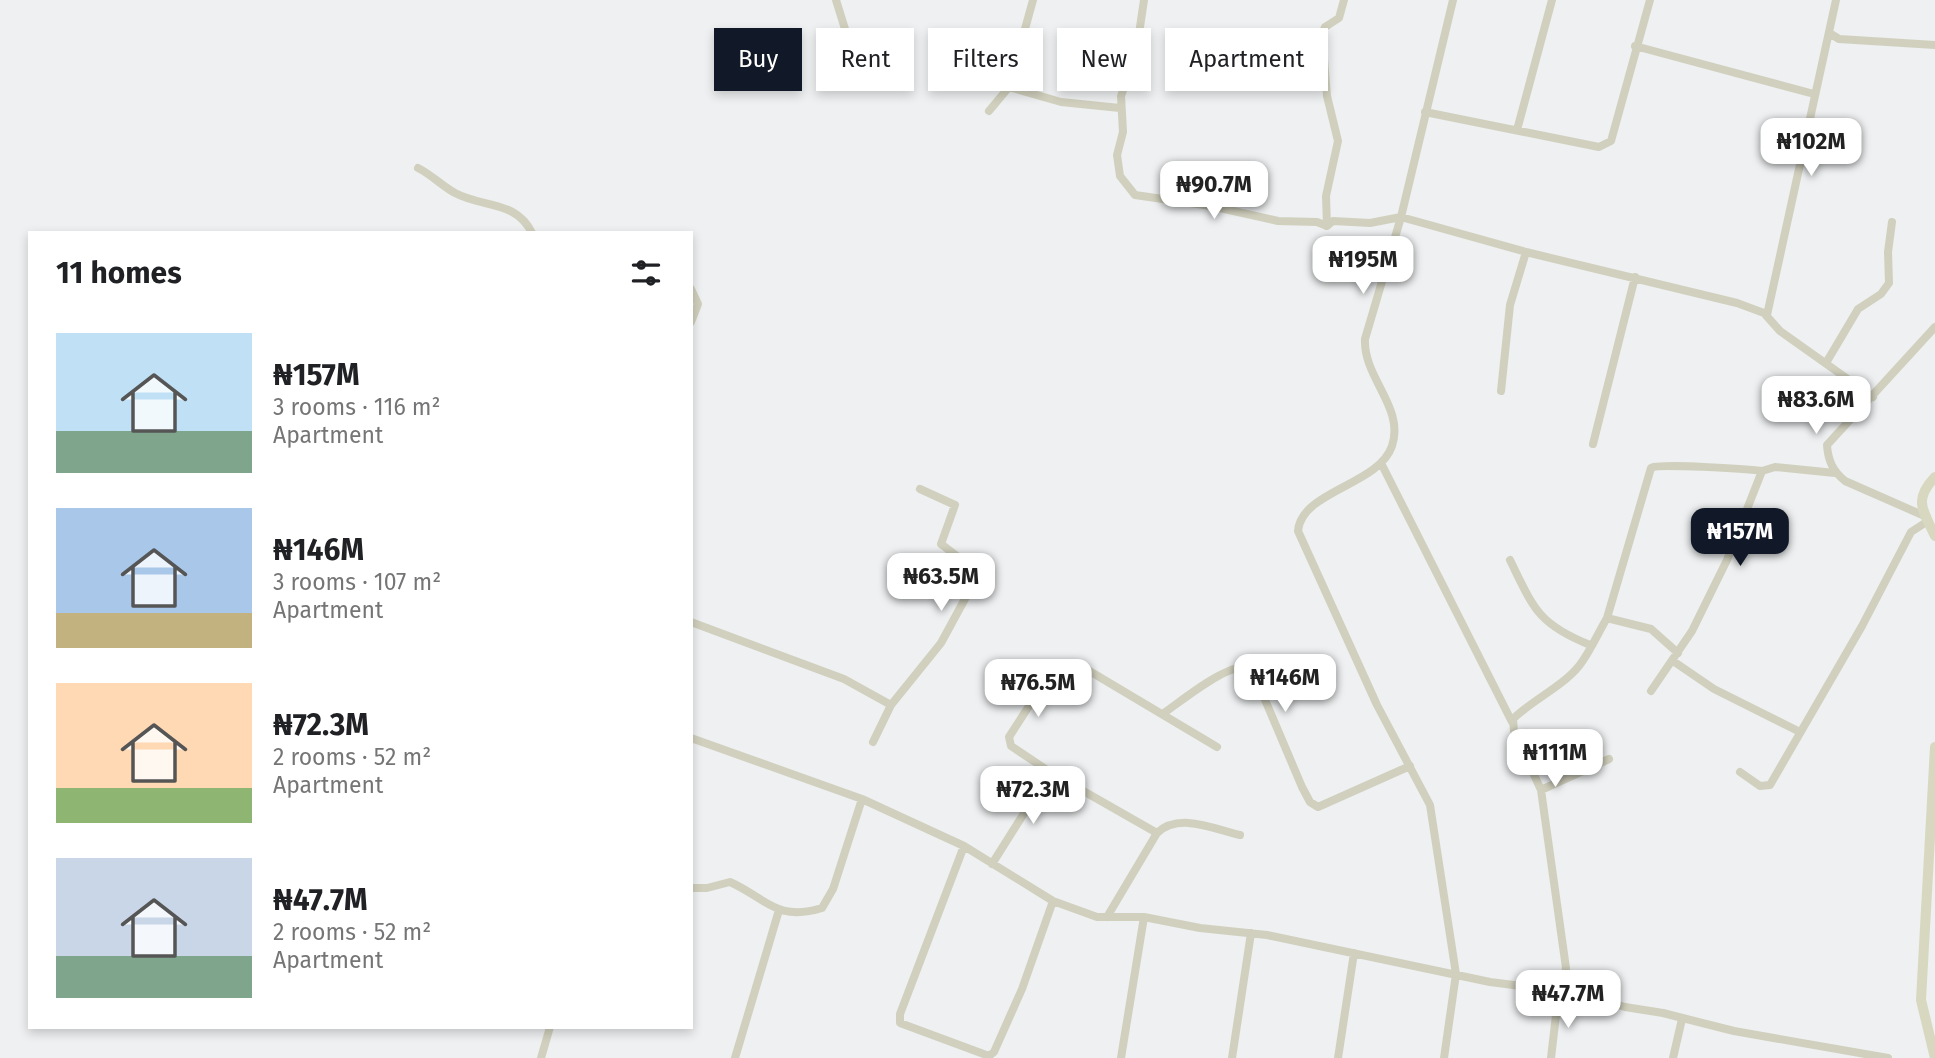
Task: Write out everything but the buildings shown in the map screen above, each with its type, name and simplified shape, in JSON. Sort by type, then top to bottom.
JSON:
[{"type":"street","points":[[836,0],[845,28]]},
{"type":"street","points":[[1025,28],[1033,0]]},
{"type":"street","points":[[1144,0],[1136,54],[1121,96],[1123,132],[1117,164],[1123,185],[1135,195],[1211,206],[1278,222],[1317,222],[1326,226]]},
{"type":"street","points":[[1326,226],[1326,196],[1338,141],[1327,96],[1322,34],[1325,27],[1339,18],[1344,0]]},
{"type":"street","points":[[1444,1058],[1456,974],[1430,805],[1377,705],[1298,531],[1299,524],[1314,508],[1382,464],[1392,447],[1395,416],[1364,356],[1365,339],[1401,217],[1453,0]]},
{"type":"street","points":[[1517,130],[1552,0]]},
{"type":"street","points":[[1426,112],[1599,147],[1607,146],[1611,141],[1650,0]]},
{"type":"street","points":[[1767,315],[1814,93],[1831,34],[1836,0]]},
{"type":"street","points":[[1831,34],[1839,39],[1935,46]]},
{"type":"street","points":[[1636,46],[1814,93]]},
{"type":"street","points":[[989,111],[1006,91]]},
{"type":"street","points":[[1023,91],[1061,102],[1120,108]]},
{"type":"street","points":[[418,168],[436,177],[453,192],[513,211],[528,223],[531,231]]},
{"type":"street","points":[[1326,226],[1333,222],[1370,223],[1401,217],[1526,252],[1737,303],[1767,315],[1780,331],[1873,397]]},
{"type":"street","points":[[1826,363],[1858,309],[1881,294],[1889,283],[1888,252],[1892,222]]},
{"type":"street","points":[[1501,391],[1510,305],[1526,252]]},
{"type":"street","points":[[1593,444],[1635,277]]},
{"type":"street","points":[[693,293],[698,304],[693,317]]},
{"type":"street","points":[[1928,519],[1845,481],[1835,472],[1827,445],[1935,327]]},
{"type":"street","points":[[1382,464],[1512,722],[1541,790],[1566,968],[1562,993],[1558,998],[1551,1058]]},
{"type":"street","points":[[1512,722],[1516,715],[1579,666],[1590,645],[1598,638],[1607,618],[1651,468],[1665,464],[1701,469],[1762,471],[1775,467],[1835,472]]},
{"type":"street","points":[[1651,691],[1676,657],[1727,560],[1762,471]]},
{"type":"street","points":[[1935,477],[1923,490],[1920,503],[1935,536]]},
{"type":"street","points":[[873,742],[891,705],[941,643],[979,573],[941,544],[955,505],[920,489]]},
{"type":"street","points":[[1740,772],[1760,786],[1770,785],[1911,532],[1928,519]]},
{"type":"street","points":[[1510,560],[1540,615],[1563,635],[1590,645]]},
{"type":"street","points":[[1607,618],[1651,629],[1676,657],[1714,688],[1800,732]]},
{"type":"street","points":[[693,623],[844,679],[891,705]]},
{"type":"street","points":[[1157,832],[1050,772],[1011,746],[1009,737],[1056,664],[1076,663],[1217,747]]},
{"type":"street","points":[[1164,713],[1223,674],[1239,668],[1248,670],[1255,676],[1301,787],[1310,802],[1318,807],[1410,766]]},
{"type":"street","points":[[693,738],[862,799],[964,846],[1053,901],[1097,917],[1144,917],[1200,928],[1251,933],[1456,974],[1562,993],[1576,993],[1625,1007],[1875,1058],[1888,1058]]},
{"type":"street","points":[[1935,747],[1930,936],[1921,1000],[1935,1058]]},
{"type":"street","points":[[1541,790],[1609,759]]},
{"type":"street","points":[[992,864],[1050,772]]},
{"type":"street","points":[[693,888],[707,888],[730,882],[779,910],[804,914],[822,908],[833,889],[862,799]]},
{"type":"street","points":[[1107,917],[1157,832],[1166,825],[1184,822],[1240,835]]},
{"type":"street","points":[[964,846],[900,1014],[900,1023],[989,1056],[994,1052],[1022,989],[1053,901]]},
{"type":"street","points":[[735,1058],[779,910]]},
{"type":"street","points":[[1121,1058],[1144,917]]},
{"type":"street","points":[[1232,1058],[1251,933]]},
{"type":"street","points":[[1338,1058],[1354,953]]},
{"type":"street","points":[[1673,1058],[1682,1018]]},
{"type":"street","points":[[541,1058],[549,1029]]}]
